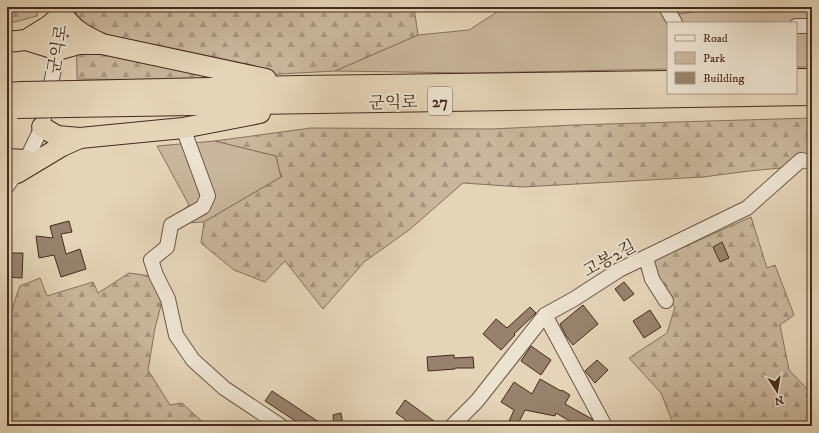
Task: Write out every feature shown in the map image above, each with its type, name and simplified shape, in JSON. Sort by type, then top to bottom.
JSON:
[{"type":"highway","points":[[26,40],[50,25],[62,10],[70,24],[82,34],[102,44]]},
{"type":"highway","points":[[7,42],[26,40],[58,50],[79,44],[102,44],[299,86]]},
{"type":"highway","points":[[797,79],[812,79]]},
{"type":"highway","name":"군익로","points":[[72,99],[299,86],[667,81]]},
{"type":"highway","name":"군익로","points":[[13,100],[72,99],[315,103],[812,95]]},
{"type":"highway","points":[[42,127],[57,136],[80,138],[183,128],[315,103]]},
{"type":"highway","points":[[14,169],[80,138]]},
{"type":"street","points":[[666,7],[674,22]]},
{"type":"street","name":"군익로","points":[[14,169],[42,127],[58,50],[62,10]]},
{"type":"street","points":[[797,26],[812,26]]},
{"type":"street","points":[[183,128],[208,196],[203,207],[171,225],[167,247],[151,260],[156,275],[168,299],[176,334],[192,360],[224,388],[281,426]]},
{"type":"street","name":"고봉2길","points":[[452,426],[476,401],[545,315],[574,299],[619,270],[748,208],[801,160],[812,162]]},
{"type":"street","points":[[646,258],[652,279],[666,301]]},
{"type":"street","points":[[545,315],[604,426]]},
{"type":"green space","points":[[7,7],[39,7],[37,16],[7,24]]},
{"type":"green space","points":[[76,7],[414,7],[418,35],[335,71],[170,80],[77,79]]},
{"type":"green space","points":[[505,7],[676,7],[679,14],[706,10],[812,11],[812,67],[797,67],[797,22],[667,22],[667,69],[470,73],[335,71],[418,35],[469,30]]},
{"type":"green space","points":[[812,118],[812,165],[703,177],[522,187],[463,183],[409,230],[364,262],[323,309],[285,261],[265,282],[234,270],[201,243],[204,222],[281,177],[276,156],[215,141],[311,128],[492,129]]},
{"type":"green space","points":[[215,141],[276,156],[281,177],[204,222],[167,224],[189,205],[157,146]]},
{"type":"green space","points":[[751,217],[767,268],[775,265],[794,315],[780,325],[789,370],[812,394],[812,426],[674,426],[661,393],[629,358],[667,333],[675,307],[639,267]]},
{"type":"green space","points":[[129,273],[150,276],[163,298],[155,328],[148,370],[170,405],[182,403],[207,426],[139,426],[128,420],[111,422],[108,426],[7,426],[6,373],[8,337],[14,303],[20,286],[40,278],[47,296],[93,282],[98,293]]},
{"type":"building","points":[[69,221],[72,232],[61,234],[66,254],[80,249],[86,269],[61,277],[54,255],[39,258],[36,236],[53,238],[50,226]]},
{"type":"building","points":[[722,242],[729,258],[720,262],[713,247]]},
{"type":"building","points":[[11,253],[23,253],[22,278],[7,277],[7,258],[11,258]]},
{"type":"building","points":[[624,282],[634,294],[624,301],[615,289]]},
{"type":"building","points":[[583,305],[598,324],[573,345],[566,336],[560,324]]},
{"type":"building","points":[[530,307],[536,313],[514,334],[515,335],[501,350],[483,334],[496,319],[507,328]]},
{"type":"building","points":[[650,310],[661,327],[644,338],[633,321]]},
{"type":"building","points":[[531,346],[551,360],[541,375],[521,361]]},
{"type":"building","points":[[454,355],[454,358],[473,357],[474,368],[455,368],[428,371],[427,357]]},
{"type":"building","points":[[597,360],[608,370],[595,383],[585,371]]},
{"type":"building","points":[[540,379],[570,395],[565,404],[592,419],[595,426],[578,426],[556,413],[555,416],[525,410],[517,426],[507,426],[514,410],[501,402],[514,382],[532,394]]},
{"type":"building","points":[[272,391],[325,426],[303,426],[265,401]]},
{"type":"building","points":[[405,400],[434,421],[430,426],[402,426],[406,420],[396,413]]},
{"type":"building","points":[[341,413],[343,426],[334,426],[333,415]]}]
